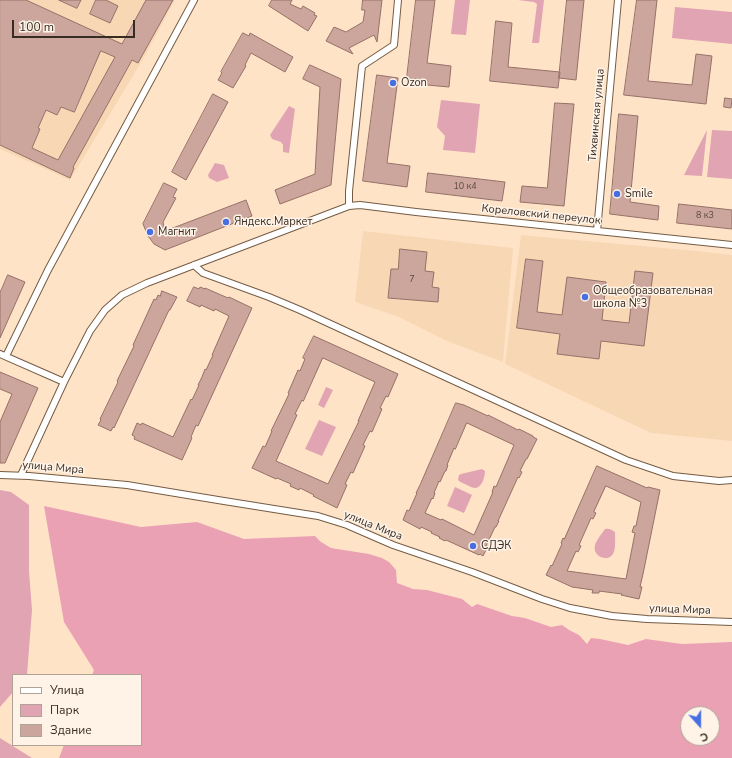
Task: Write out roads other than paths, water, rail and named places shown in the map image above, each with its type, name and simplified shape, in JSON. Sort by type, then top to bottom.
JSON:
[{"type":"street","points":[[64,382],[3,355],[194,0]]},
{"type":"street","points":[[22,475],[64,382],[90,331],[105,310],[122,295],[147,283],[349,206],[348,198],[362,66],[394,44],[398,0]]},
{"type":"street","name":"Тихвинская улица","points":[[597,231],[618,0]]},
{"type":"street","name":"Кореловский переулок","points":[[349,206],[360,205],[732,245]]},
{"type":"street","points":[[194,265],[203,273],[300,310],[626,460],[673,476],[732,480]]},
{"type":"street","name":"улица Мира","points":[[0,475],[22,475],[127,485],[318,516],[347,525],[393,545],[570,608],[626,618],[732,622]]},
{"type":"place","name":"Ozon","points":[[393,83]]},
{"type":"place","name":"Smile","points":[[617,194]]},
{"type":"place","name":"Яндекс.Маркет","points":[[226,222]]},
{"type":"place","name":"Магнит","points":[[150,232]]},
{"type":"place","name":"Общеобразовательная школа №3","points":[[585,297]]},
{"type":"place","name":"СДЭК","points":[[473,546]]}]
